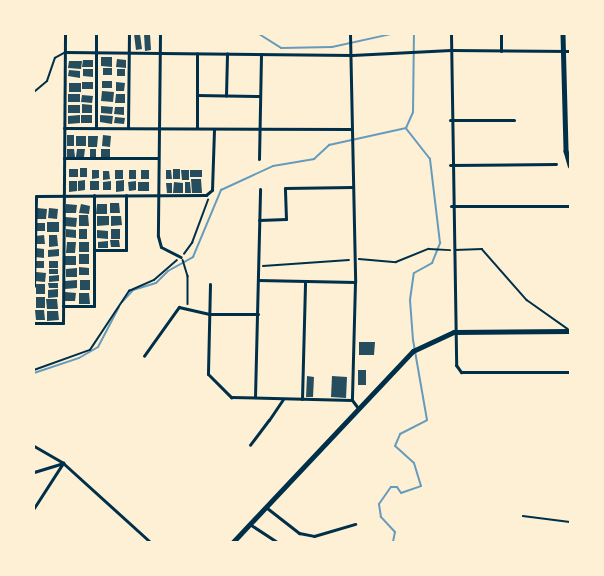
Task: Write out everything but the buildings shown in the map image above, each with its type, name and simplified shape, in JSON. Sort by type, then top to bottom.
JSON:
[{"type":"main road","points":[[563,34],[566,151],[570,165]]},
{"type":"main road","points":[[233,542],[251,525],[358,408],[413,351],[454,332],[570,330]]},
{"type":"street","points":[[34,323],[63,323],[65,34]]},
{"type":"street","points":[[96,34],[96,128]]},
{"type":"street","points":[[128,128],[129,34]]},
{"type":"street","points":[[160,34],[161,53],[157,196],[160,245],[182,258]]},
{"type":"street","points":[[350,34],[352,55],[350,145],[353,186],[355,260],[352,400],[358,408]]},
{"type":"street","points":[[451,34],[450,165],[451,206],[455,250],[454,332],[456,366],[461,372],[570,372]]},
{"type":"street","points":[[501,34],[501,51]]},
{"type":"street","points":[[65,52],[352,55],[423,50],[570,51]]},
{"type":"street","points":[[197,54],[197,128]]},
{"type":"street","points":[[226,96],[227,54]]},
{"type":"street","points":[[259,159],[261,54]]},
{"type":"street","points":[[197,95],[260,96]]},
{"type":"street","points":[[450,120],[514,120]]},
{"type":"street","points":[[64,128],[351,129]]},
{"type":"street","points":[[34,286],[36,196],[157,196],[210,193],[214,128]]},
{"type":"street","points":[[64,158],[158,158]]},
{"type":"street","points":[[450,165],[556,164]]},
{"type":"street","points":[[259,220],[286,219],[286,188],[353,186]]},
{"type":"street","points":[[256,396],[258,314],[257,267],[260,189]]},
{"type":"street","points":[[63,306],[94,306],[94,195]]},
{"type":"street","points":[[94,250],[126,250],[126,196]]},
{"type":"street","points":[[451,206],[570,206]]},
{"type":"street","points":[[258,280],[355,282]]},
{"type":"street","points":[[302,399],[305,280]]},
{"type":"street","points":[[210,284],[208,374],[231,397],[256,396],[283,399],[352,400]]},
{"type":"street","points":[[144,356],[179,308],[188,308],[209,314],[258,314]]},
{"type":"street","points":[[250,445],[283,399]]},
{"type":"street","points":[[34,446],[63,463],[150,542]]},
{"type":"street","points":[[34,472],[63,463]]},
{"type":"street","points":[[34,508],[63,463]]},
{"type":"street","points":[[267,508],[299,533],[314,536],[355,524]]},
{"type":"street","points":[[251,525],[277,542]]},
{"type":"lane","points":[[34,92],[47,81],[55,58],[65,52]]},
{"type":"lane","points":[[455,250],[482,248],[527,300],[570,330]]},
{"type":"lane","points":[[523,516],[570,522]]},
{"type":"path","points":[[34,370],[90,350],[129,291],[154,280],[182,258],[190,249],[210,193]]},
{"type":"path","points":[[257,267],[355,260],[396,262],[433,249],[442,250]]},
{"type":"path","points":[[182,258],[186,270],[188,308]]},
{"type":"waterway","points":[[259,34],[281,48],[332,47],[391,34]]},
{"type":"waterway","points":[[406,128],[413,112],[414,34]]},
{"type":"waterway","points":[[122,302],[133,290],[156,283],[168,271],[193,257],[221,190],[273,166],[314,159],[329,145],[406,128]]},
{"type":"waterway","points":[[393,542],[395,532],[381,517],[379,504],[391,487],[397,487],[401,493],[421,486],[414,463],[395,446],[400,434],[427,420],[413,340],[410,300],[414,273],[432,263],[440,243],[430,159],[406,128]]},
{"type":"waterway","points":[[34,373],[79,358],[98,347],[119,307]]}]
